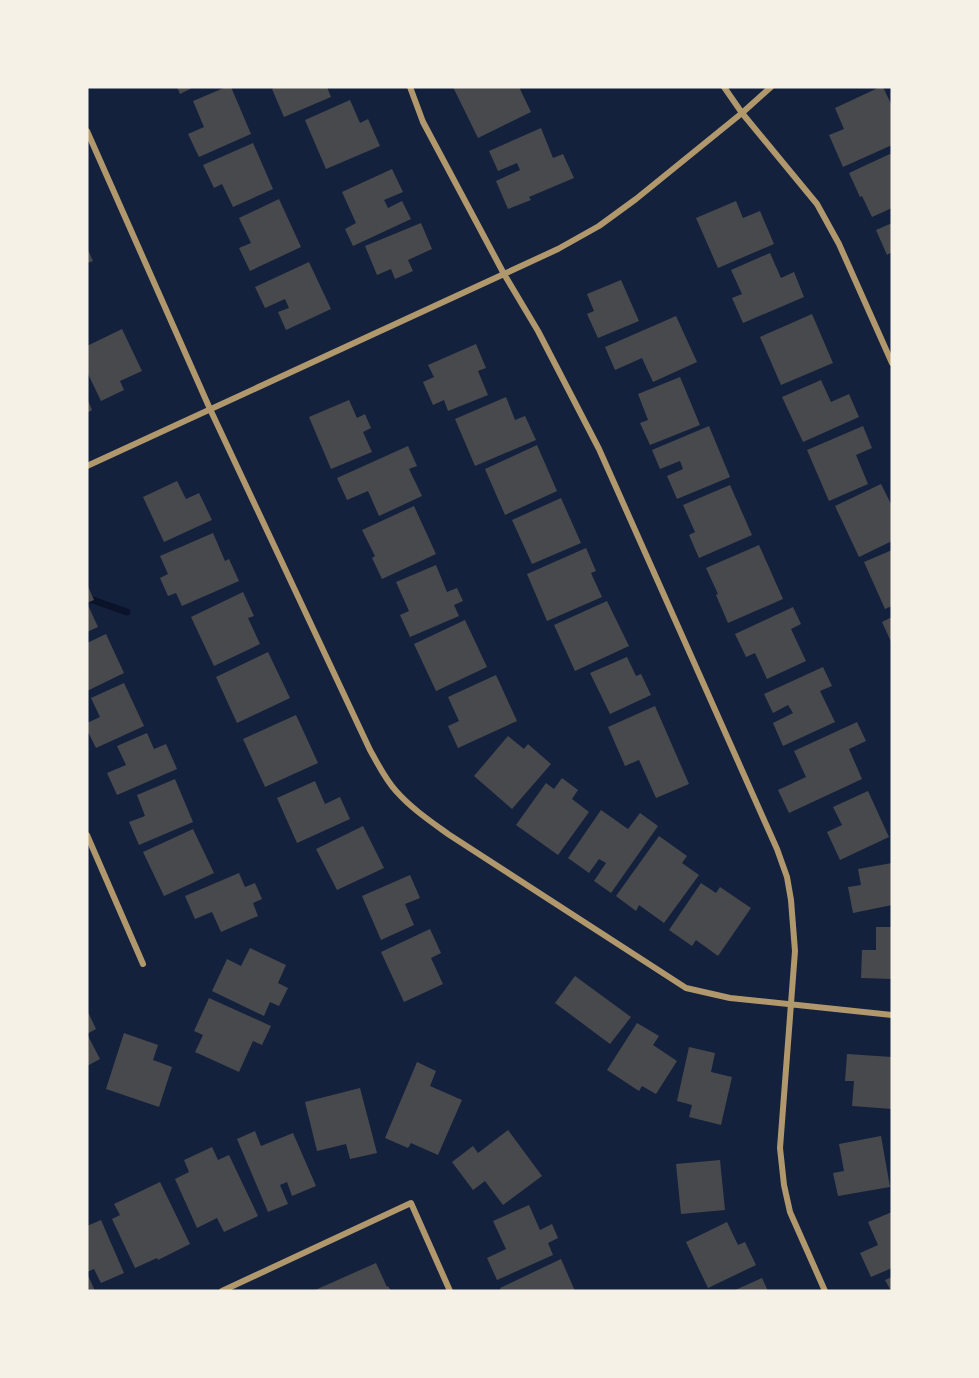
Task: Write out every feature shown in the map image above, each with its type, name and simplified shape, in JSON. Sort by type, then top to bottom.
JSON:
[{"type":"street","points":[[410,87],[423,122],[504,274],[538,331],[599,448],[777,849],[787,877],[795,951],[780,1148],[783,1185],[790,1212],[825,1291]]},
{"type":"street","points":[[724,87],[742,113],[817,204],[839,244],[892,363]]},
{"type":"street","points":[[87,466],[558,249],[599,226],[636,199],[771,87]]},
{"type":"street","points":[[87,131],[210,409],[370,750],[396,791],[448,834],[686,988],[730,998],[892,1015]]},
{"type":"street","points":[[87,151],[95,148]]},
{"type":"street","points":[[87,835],[143,964]]},
{"type":"street","points":[[222,1291],[411,1203],[450,1291]]},
{"type":"building","points":[[177,87],[194,87],[180,94]]},
{"type":"building","points":[[231,87],[251,134],[199,157],[188,134],[204,127],[193,101]]},
{"type":"building","points":[[277,87],[327,87],[331,97],[284,117],[272,89]]},
{"type":"building","points":[[453,87],[519,87],[531,112],[478,138]]},
{"type":"building","points":[[883,87],[892,106],[892,145],[843,167],[829,135],[844,129],[835,108]]},
{"type":"building","points":[[350,100],[360,123],[368,119],[380,146],[326,169],[305,120]]},
{"type":"building","points":[[541,128],[553,158],[563,154],[574,178],[529,197],[531,200],[508,209],[496,181],[520,170],[517,163],[498,171],[489,151]]},
{"type":"building","points":[[253,143],[273,189],[233,207],[222,184],[214,188],[203,165]]},
{"type":"building","points":[[892,153],[892,208],[872,217],[849,173]]},
{"type":"building","points":[[392,169],[403,192],[384,200],[388,208],[402,201],[411,219],[353,246],[345,229],[356,223],[342,192]]},
{"type":"building","points":[[279,199],[301,247],[250,271],[239,248],[251,243],[239,218]]},
{"type":"building","points":[[736,201],[743,218],[760,211],[774,244],[718,268],[696,218]]},
{"type":"building","points":[[421,223],[432,249],[408,260],[413,271],[395,279],[391,269],[377,275],[365,246]]},
{"type":"building","points":[[892,223],[892,252],[887,255],[876,230]]},
{"type":"building","points":[[87,248],[93,261],[87,263]]},
{"type":"building","points":[[770,253],[781,278],[794,272],[804,297],[743,323],[732,298],[742,294],[731,270]]},
{"type":"building","points":[[309,262],[331,309],[286,330],[278,312],[289,308],[285,299],[265,308],[255,287]]},
{"type":"building","points":[[621,280],[639,321],[598,338],[587,314],[594,311],[587,294]]},
{"type":"building","points":[[812,314],[833,363],[781,385],[760,337]]},
{"type":"building","points":[[676,316],[697,362],[653,382],[642,358],[615,370],[605,347]]},
{"type":"building","points":[[122,329],[142,371],[120,381],[124,390],[101,401],[87,372],[87,346]]},
{"type":"building","points":[[476,344],[486,368],[478,371],[488,395],[448,411],[444,400],[433,405],[423,382],[434,377],[428,365]]},
{"type":"building","points":[[680,377],[700,425],[650,445],[640,423],[648,420],[638,394]]},
{"type":"building","points":[[821,380],[831,402],[849,394],[859,417],[803,442],[782,397]]},
{"type":"building","points":[[506,397],[515,420],[525,416],[536,440],[475,466],[455,419]]},
{"type":"building","points":[[87,398],[92,410],[87,413]]},
{"type":"building","points":[[349,400],[357,418],[365,414],[371,428],[363,432],[372,452],[331,469],[309,417]]},
{"type":"building","points":[[709,426],[730,477],[677,499],[667,476],[683,469],[680,461],[660,469],[652,450]]},
{"type":"building","points":[[863,426],[872,448],[856,455],[868,484],[829,501],[807,450]]},
{"type":"building","points":[[537,445],[557,491],[505,515],[485,469]]},
{"type":"building","points":[[408,446],[417,466],[409,469],[422,496],[379,516],[368,491],[347,500],[337,478]]},
{"type":"building","points":[[177,481],[186,499],[199,493],[212,520],[164,542],[143,497]]},
{"type":"building","points":[[881,484],[892,504],[892,541],[859,557],[835,506]]},
{"type":"building","points":[[730,485],[752,535],[699,558],[689,535],[695,532],[683,505]]},
{"type":"building","points":[[561,498],[581,543],[532,564],[512,520]]},
{"type":"building","points":[[414,506],[436,554],[382,579],[372,558],[375,556],[362,530]]},
{"type":"building","points":[[213,533],[225,561],[229,559],[239,581],[182,606],[176,593],[168,596],[160,578],[168,574],[160,556]]},
{"type":"building","points":[[759,545],[783,599],[728,623],[706,568]]},
{"type":"building","points":[[586,548],[596,571],[591,573],[602,597],[547,621],[527,574]]},
{"type":"building","points":[[892,550],[892,606],[885,609],[864,562]]},
{"type":"building","points":[[436,565],[447,592],[457,588],[463,601],[454,605],[459,616],[410,637],[400,615],[409,611],[396,582]]},
{"type":"building","points":[[87,584],[94,600],[87,603]]},
{"type":"building","points":[[243,592],[254,616],[248,618],[260,644],[214,666],[191,617]]},
{"type":"building","points":[[607,601],[629,646],[575,671],[554,625]]},
{"type":"building","points":[[87,603],[98,627],[87,632]]},
{"type":"building","points":[[793,607],[801,624],[791,629],[806,661],[767,679],[755,653],[746,657],[735,634]]},
{"type":"building","points":[[892,617],[892,644],[882,622]]},
{"type":"building","points":[[465,620],[487,667],[436,691],[414,644]]},
{"type":"building","points":[[106,634],[124,673],[87,691],[87,643]]},
{"type":"building","points":[[268,652],[290,698],[237,723],[216,677]]},
{"type":"building","points":[[627,657],[636,676],[641,674],[651,695],[610,714],[590,673]]},
{"type":"building","points":[[823,667],[832,686],[820,691],[835,722],[783,746],[773,723],[793,713],[788,705],[773,713],[764,694]]},
{"type":"building","points":[[496,675],[517,721],[458,748],[448,726],[459,721],[448,697]]},
{"type":"building","points":[[124,683],[144,726],[96,748],[87,730],[87,723],[100,717],[91,698]]},
{"type":"building","points":[[655,706],[689,784],[656,798],[639,760],[625,766],[608,727]]},
{"type":"building","points":[[296,715],[318,763],[265,787],[243,739]]},
{"type":"building","points":[[857,722],[866,741],[849,749],[862,779],[789,813],[778,790],[806,777],[794,751]]},
{"type":"building","points":[[147,733],[154,749],[166,744],[177,769],[117,795],[107,773],[126,765],[117,746]]},
{"type":"building","points":[[508,736],[524,749],[528,744],[551,764],[512,809],[474,776]]},
{"type":"building","points":[[562,778],[578,790],[572,799],[589,812],[558,855],[516,825],[546,783],[554,789]]},
{"type":"building","points":[[175,779],[193,822],[139,845],[129,822],[145,816],[137,795]]},
{"type":"building","points":[[315,781],[325,804],[340,797],[350,819],[297,843],[277,798]]},
{"type":"building","points":[[868,791],[889,837],[840,860],[827,832],[842,825],[833,807]]},
{"type":"building","points":[[601,810],[628,829],[640,813],[658,826],[611,893],[594,881],[606,863],[599,859],[589,873],[568,858]]},
{"type":"building","points":[[363,826],[384,868],[337,890],[316,849]]},
{"type":"building","points":[[193,829],[214,873],[164,896],[143,852]]},
{"type":"building","points":[[659,836],[687,856],[682,863],[699,875],[664,923],[639,905],[636,911],[616,896]]},
{"type":"building","points":[[892,863],[892,905],[853,913],[848,887],[861,885],[858,869]]},
{"type":"building","points":[[239,873],[245,887],[255,883],[262,899],[253,903],[258,916],[221,932],[212,912],[195,919],[185,896]]},
{"type":"building","points":[[410,875],[420,898],[405,904],[414,925],[381,940],[362,896]]},
{"type":"building","points":[[701,883],[716,893],[720,887],[751,908],[718,956],[696,940],[692,946],[669,930]]},
{"type":"building","points":[[876,927],[892,927],[892,979],[861,978],[862,950],[876,950]]},
{"type":"building","points":[[430,929],[441,953],[431,958],[443,984],[404,1002],[381,952]]},
{"type":"building","points":[[250,948],[286,965],[278,983],[288,988],[279,1006],[270,1002],[264,1016],[212,991],[227,959],[241,966]]},
{"type":"building","points":[[575,976],[631,1017],[610,1044],[555,1003]]},
{"type":"building","points":[[209,998],[271,1026],[262,1045],[253,1041],[239,1072],[195,1052],[203,1035],[194,1031]]},
{"type":"building","points":[[87,1010],[96,1029],[87,1034]]},
{"type":"building","points":[[637,1023],[659,1036],[653,1045],[677,1061],[656,1094],[642,1086],[639,1091],[607,1070]]},
{"type":"building","points":[[124,1033],[158,1045],[153,1060],[172,1067],[159,1107],[106,1089]]},
{"type":"building","points":[[87,1034],[100,1059],[87,1066]]},
{"type":"building","points":[[689,1047],[715,1053],[711,1072],[732,1077],[721,1125],[689,1117],[692,1105],[677,1101]]},
{"type":"building","points":[[847,1054],[892,1057],[892,1109],[852,1106],[854,1081],[845,1081]]},
{"type":"building","points":[[417,1062],[436,1071],[430,1086],[462,1100],[438,1155],[411,1143],[408,1148],[385,1138]]},
{"type":"building","points":[[360,1088],[377,1153],[350,1159],[346,1144],[317,1151],[305,1102]]},
{"type":"building","points":[[508,1130],[542,1176],[503,1205],[485,1181],[473,1190],[452,1162],[473,1146],[478,1153]]},
{"type":"building","points":[[255,1131],[261,1146],[293,1133],[316,1186],[292,1196],[287,1182],[280,1185],[288,1204],[268,1212],[237,1139]]},
{"type":"building","points":[[881,1136],[890,1187],[838,1196],[833,1173],[844,1171],[839,1144]]},
{"type":"building","points":[[212,1147],[218,1160],[229,1155],[258,1216],[224,1232],[217,1218],[197,1228],[175,1179],[189,1172],[184,1160]]},
{"type":"building","points":[[720,1160],[725,1210],[681,1214],[676,1164]]},
{"type":"building","points":[[160,1182],[190,1244],[158,1260],[157,1258],[135,1268],[112,1219],[120,1215],[114,1204]]},
{"type":"building","points":[[529,1205],[540,1230],[552,1224],[558,1238],[548,1243],[553,1255],[497,1280],[487,1258],[506,1249],[493,1221]]},
{"type":"building","points":[[892,1212],[892,1268],[871,1277],[860,1253],[878,1245],[868,1222]]},
{"type":"building","points":[[101,1220],[124,1273],[101,1283],[94,1269],[87,1272],[87,1226]]},
{"type":"building","points":[[727,1222],[738,1245],[745,1242],[756,1265],[708,1288],[686,1242]]},
{"type":"building","points":[[561,1259],[575,1291],[501,1291],[500,1288]]},
{"type":"building","points":[[376,1263],[391,1291],[313,1291]]},
{"type":"building","points":[[87,1273],[95,1291],[87,1291]]},
{"type":"building","points":[[892,1277],[892,1291],[891,1291],[885,1280]]},
{"type":"building","points":[[762,1278],[768,1291],[733,1291]]},
{"type":"waterway","points":[[87,598],[127,612]]}]
